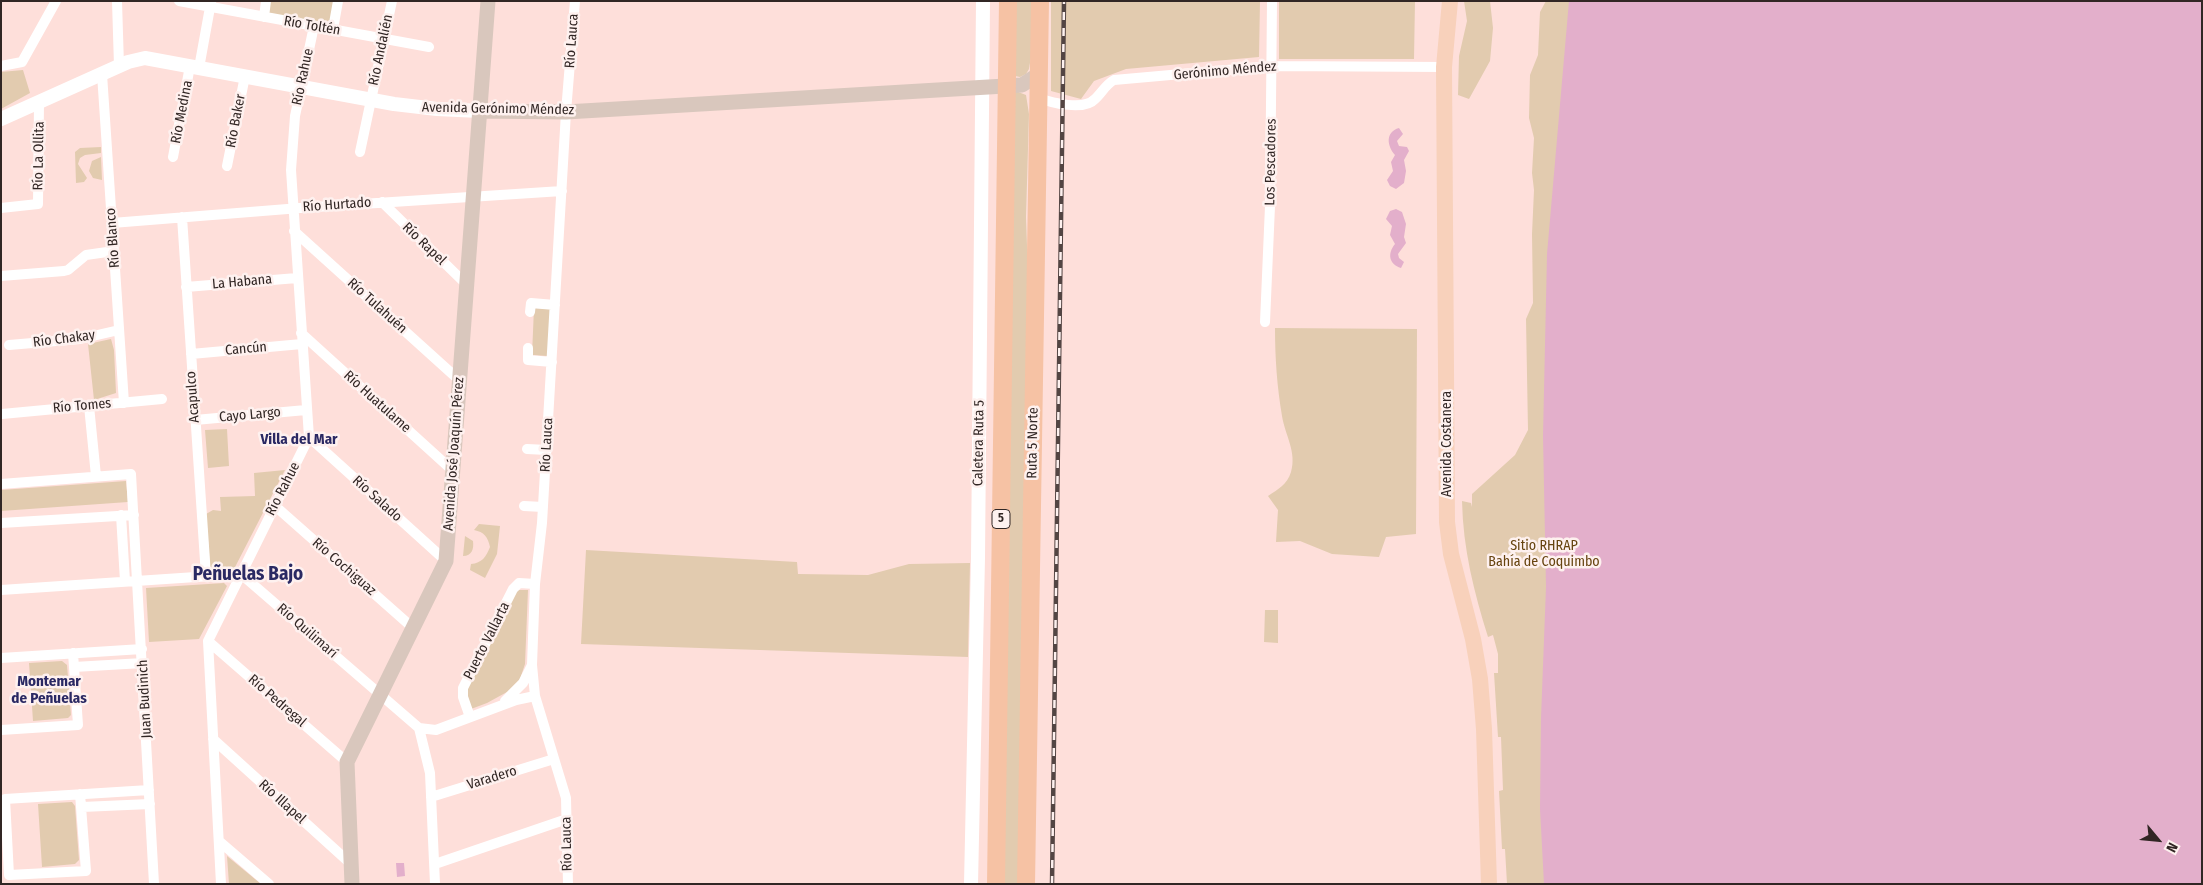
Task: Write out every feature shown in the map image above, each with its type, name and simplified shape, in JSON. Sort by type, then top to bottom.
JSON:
[{"type":"highway","name":"5","points":[[996,884],[1014,85],[1008,1]]},
{"type":"highway","name":"Ruta 5 Norte","points":[[1026,884],[1040,1]]},
{"type":"main road","name":"Avenida José Joaquín Pérez","points":[[352,884],[347,762],[446,561],[488,1]]},
{"type":"main road","name":"Avenida Costanera","points":[[1450,1],[1444,67],[1447,522],[1453,563],[1470,624],[1480,679],[1484,729],[1488,884]]},
{"type":"main road","points":[[981,87],[1014,85],[1039,74]]},
{"type":"main road","name":"Gerónimo Méndez","points":[[1014,85],[1039,98]]},
{"type":"main road","name":"Avenida Gerónimo Méndez","points":[[480,111],[566,112],[981,87]]},
{"type":"street","points":[[46,1],[46,18]]},
{"type":"street","points":[[1,66],[22,62],[56,1]]},
{"type":"street","points":[[117,1],[119,66]]},
{"type":"street","name":"Río Toltén","points":[[179,1],[211,4],[264,17],[429,47]]},
{"type":"street","points":[[264,17],[266,1]]},
{"type":"street","points":[[333,30],[338,1]]},
{"type":"street","name":"Río Andalién","points":[[360,152],[392,1]]},
{"type":"street","name":"Río Lauca","points":[[568,884],[566,798],[535,696],[532,665],[535,584],[547,450],[566,112],[575,1]]},
{"type":"street","name":"Caletera Ruta 5","points":[[971,884],[978,558],[983,1]]},
{"type":"street","name":"Los Pescadores","points":[[1266,322],[1270,206],[1272,1]]},
{"type":"street","name":"Río Medina","points":[[173,157],[211,4]]},
{"type":"street","name":"Río Rahue","points":[[221,884],[208,641],[309,437],[294,231],[292,151],[300,86],[314,26]]},
{"type":"street","name":"Avenida Gerónimo Méndez","points":[[1,119],[133,60],[145,58],[415,107],[480,111]]},
{"type":"street","name":"Gerónimo Méndez","points":[[1039,98],[1051,103],[1086,105],[1094,100],[1114,80],[1272,66],[1444,67]]},
{"type":"street","name":"Río Blanco","points":[[102,74],[124,403]]},
{"type":"street","name":"Río Baker","points":[[227,166],[245,76]]},
{"type":"street","name":"Río La Ollita","points":[[1,208],[38,204],[39,102]]},
{"type":"street","name":"Río Hurtado","points":[[112,223],[294,208],[562,191]]},
{"type":"street","name":"Río Rapel","points":[[382,202],[466,284]]},
{"type":"street","name":"Acapulco","points":[[182,217],[206,576]]},
{"type":"street","name":"Río Tulahuén","points":[[294,231],[459,380]]},
{"type":"street","points":[[1,276],[64,271],[68,270],[86,255],[114,251]]},
{"type":"street","name":"La Habana","points":[[186,287],[297,278]]},
{"type":"street","points":[[530,312],[530,303],[555,305]]},
{"type":"street","name":"Río Chakay","points":[[9,345],[80,339],[119,330]]},
{"type":"street","name":"Cancún","points":[[191,354],[301,338]]},
{"type":"street","name":"Río Huatulame","points":[[301,338],[452,470]]},
{"type":"street","points":[[528,348],[528,360],[552,362]]},
{"type":"street","name":"Río Tomes","points":[[2,414],[162,399]]},
{"type":"street","points":[[89,406],[96,476]]},
{"type":"street","name":"Cayo Largo","points":[[195,420],[306,410]]},
{"type":"street","name":"Río Salado","points":[[309,437],[446,561]]},
{"type":"street","points":[[527,448],[547,450]]},
{"type":"street","name":"Juan Budinich","points":[[1,484],[131,474],[154,884]]},
{"type":"street","name":"Río Cochiguaz","points":[[274,506],[413,628]]},
{"type":"street","points":[[524,506],[543,507]]},
{"type":"street","points":[[120,515],[125,582]]},
{"type":"street","points":[[1,523],[134,515]]},
{"type":"street","points":[[1,590],[241,574]]},
{"type":"street","name":"Río Quilimarí","points":[[241,574],[419,728]]},
{"type":"street","name":"Puerto Vallarta","points":[[470,717],[462,693],[463,688],[513,589],[519,583],[535,584]]},
{"type":"street","name":"Río Pedregal","points":[[208,641],[347,762]]},
{"type":"street","points":[[1,658],[142,649]]},
{"type":"street","points":[[1,730],[78,725],[73,653]]},
{"type":"street","points":[[74,667],[143,663]]},
{"type":"street","points":[[496,707],[516,691],[532,665]]},
{"type":"street","points":[[435,884],[430,773],[426,750],[419,728],[436,730],[516,700],[535,696]]},
{"type":"street","points":[[426,750],[430,737],[436,730]]},
{"type":"street","name":"Río Illapel","points":[[213,740],[351,864]]},
{"type":"street","name":"Varadero","points":[[431,797],[554,759]]},
{"type":"street","points":[[80,794],[86,871],[9,876],[5,799],[80,794],[150,790]]},
{"type":"street","points":[[82,807],[150,804]]},
{"type":"street","points":[[435,864],[567,819]]},
{"type":"street","points":[[218,841],[269,884]]},
{"type":"green space","points":[[270,1],[334,1],[330,25],[268,14]]},
{"type":"green space","points":[[1015,1],[1032,1],[1032,50],[1029,69],[1026,74],[1020,77],[1015,76]]},
{"type":"green space","points":[[1051,1],[1260,1],[1259,57],[1126,69],[1094,81],[1081,99],[1051,91]]},
{"type":"green space","points":[[1279,1],[1415,1],[1414,59],[1279,59]]},
{"type":"green space","points":[[1464,1],[1490,1],[1493,28],[1490,61],[1469,99],[1458,95],[1459,56],[1467,21]]},
{"type":"green space","name":"Sitio RHRAP Bahía de Coquimbo","points":[[1546,1],[1634,1],[1622,884],[1507,884],[1505,849],[1502,849],[1499,791],[1503,790],[1501,737],[1498,737],[1494,673],[1498,673],[1498,654],[1493,635],[1488,637],[1478,604],[1467,553],[1463,519],[1462,501],[1471,503],[1472,507],[1472,494],[1515,455],[1528,430],[1526,319],[1533,303],[1532,234],[1534,190],[1532,173],[1534,138],[1529,118],[1530,75],[1538,55],[1540,12]]},
{"type":"green space","points":[[23,70],[30,93],[1,109],[1,72]]},
{"type":"green space","points":[[1013,90],[1026,95],[1029,114],[1026,217],[1028,274],[1021,884],[1001,884]]},
{"type":"green space","points":[[101,147],[101,153],[85,155],[80,158],[78,164],[87,178],[84,182],[76,183],[75,152],[80,148]]},
{"type":"green space","points":[[101,157],[102,180],[93,178],[89,171],[92,161]]},
{"type":"green space","points":[[534,308],[551,309],[548,356],[532,355]]},
{"type":"green space","points":[[1275,328],[1417,329],[1416,534],[1386,537],[1379,557],[1332,554],[1300,541],[1276,542],[1278,510],[1268,496],[1287,480],[1291,472],[1293,457],[1280,405]]},
{"type":"green space","points":[[111,339],[114,350],[116,393],[94,400],[88,344]]},
{"type":"green space","points":[[227,429],[229,466],[208,468],[205,430]]},
{"type":"green space","points":[[285,470],[233,571],[213,571],[210,566],[206,514],[213,510],[221,511],[220,497],[255,496],[254,473]]},
{"type":"green space","points":[[126,481],[128,502],[1,511],[1,490]]},
{"type":"green space","points":[[479,524],[500,526],[497,554],[485,578],[470,570],[471,564],[483,559],[490,547],[485,536],[474,530]]},
{"type":"green space","points":[[465,536],[473,541],[473,547],[472,552],[463,556]]},
{"type":"green space","points":[[586,550],[797,562],[798,574],[868,575],[909,564],[970,563],[968,657],[581,644]]},
{"type":"green space","points":[[224,583],[227,586],[199,639],[149,642],[146,588]]},
{"type":"green space","points":[[516,590],[528,590],[525,664],[520,679],[507,692],[471,709],[465,688]]},
{"type":"green space","points":[[1265,610],[1278,610],[1278,643],[1264,642]]},
{"type":"green space","points":[[62,661],[67,665],[71,715],[68,718],[33,721],[29,663]]},
{"type":"green space","points":[[72,802],[75,806],[79,860],[75,864],[42,867],[38,804]]},
{"type":"green space","points":[[227,856],[261,884],[229,884]]},
{"type":"shaded area","points":[[1569,1],[2202,1],[2202,884],[1544,884],[1540,809],[1546,587],[1543,436],[1547,254]]},
{"type":"shaded area","points":[[1399,128],[1403,134],[1397,141],[1399,146],[1407,147],[1409,151],[1404,160],[1406,171],[1404,183],[1396,189],[1390,186],[1387,180],[1393,171],[1391,162],[1395,155],[1390,148],[1389,136],[1394,130]]},
{"type":"shaded area","points":[[1396,209],[1402,212],[1406,224],[1404,237],[1406,243],[1398,254],[1399,258],[1404,262],[1401,268],[1394,264],[1390,258],[1395,244],[1390,235],[1392,226],[1386,219],[1390,211]]},
{"type":"shaded area","points":[[396,863],[404,863],[405,876],[397,877]]},
{"type":"railway","points":[[1052,884],[1064,1]]},
{"type":"district","name":"Villa del Mar","points":[[299,440]]},
{"type":"district","name":"Peñuelas Bajo","points":[[248,575]]},
{"type":"district","name":"Montemar de Peñuelas","points":[[49,690]]}]
